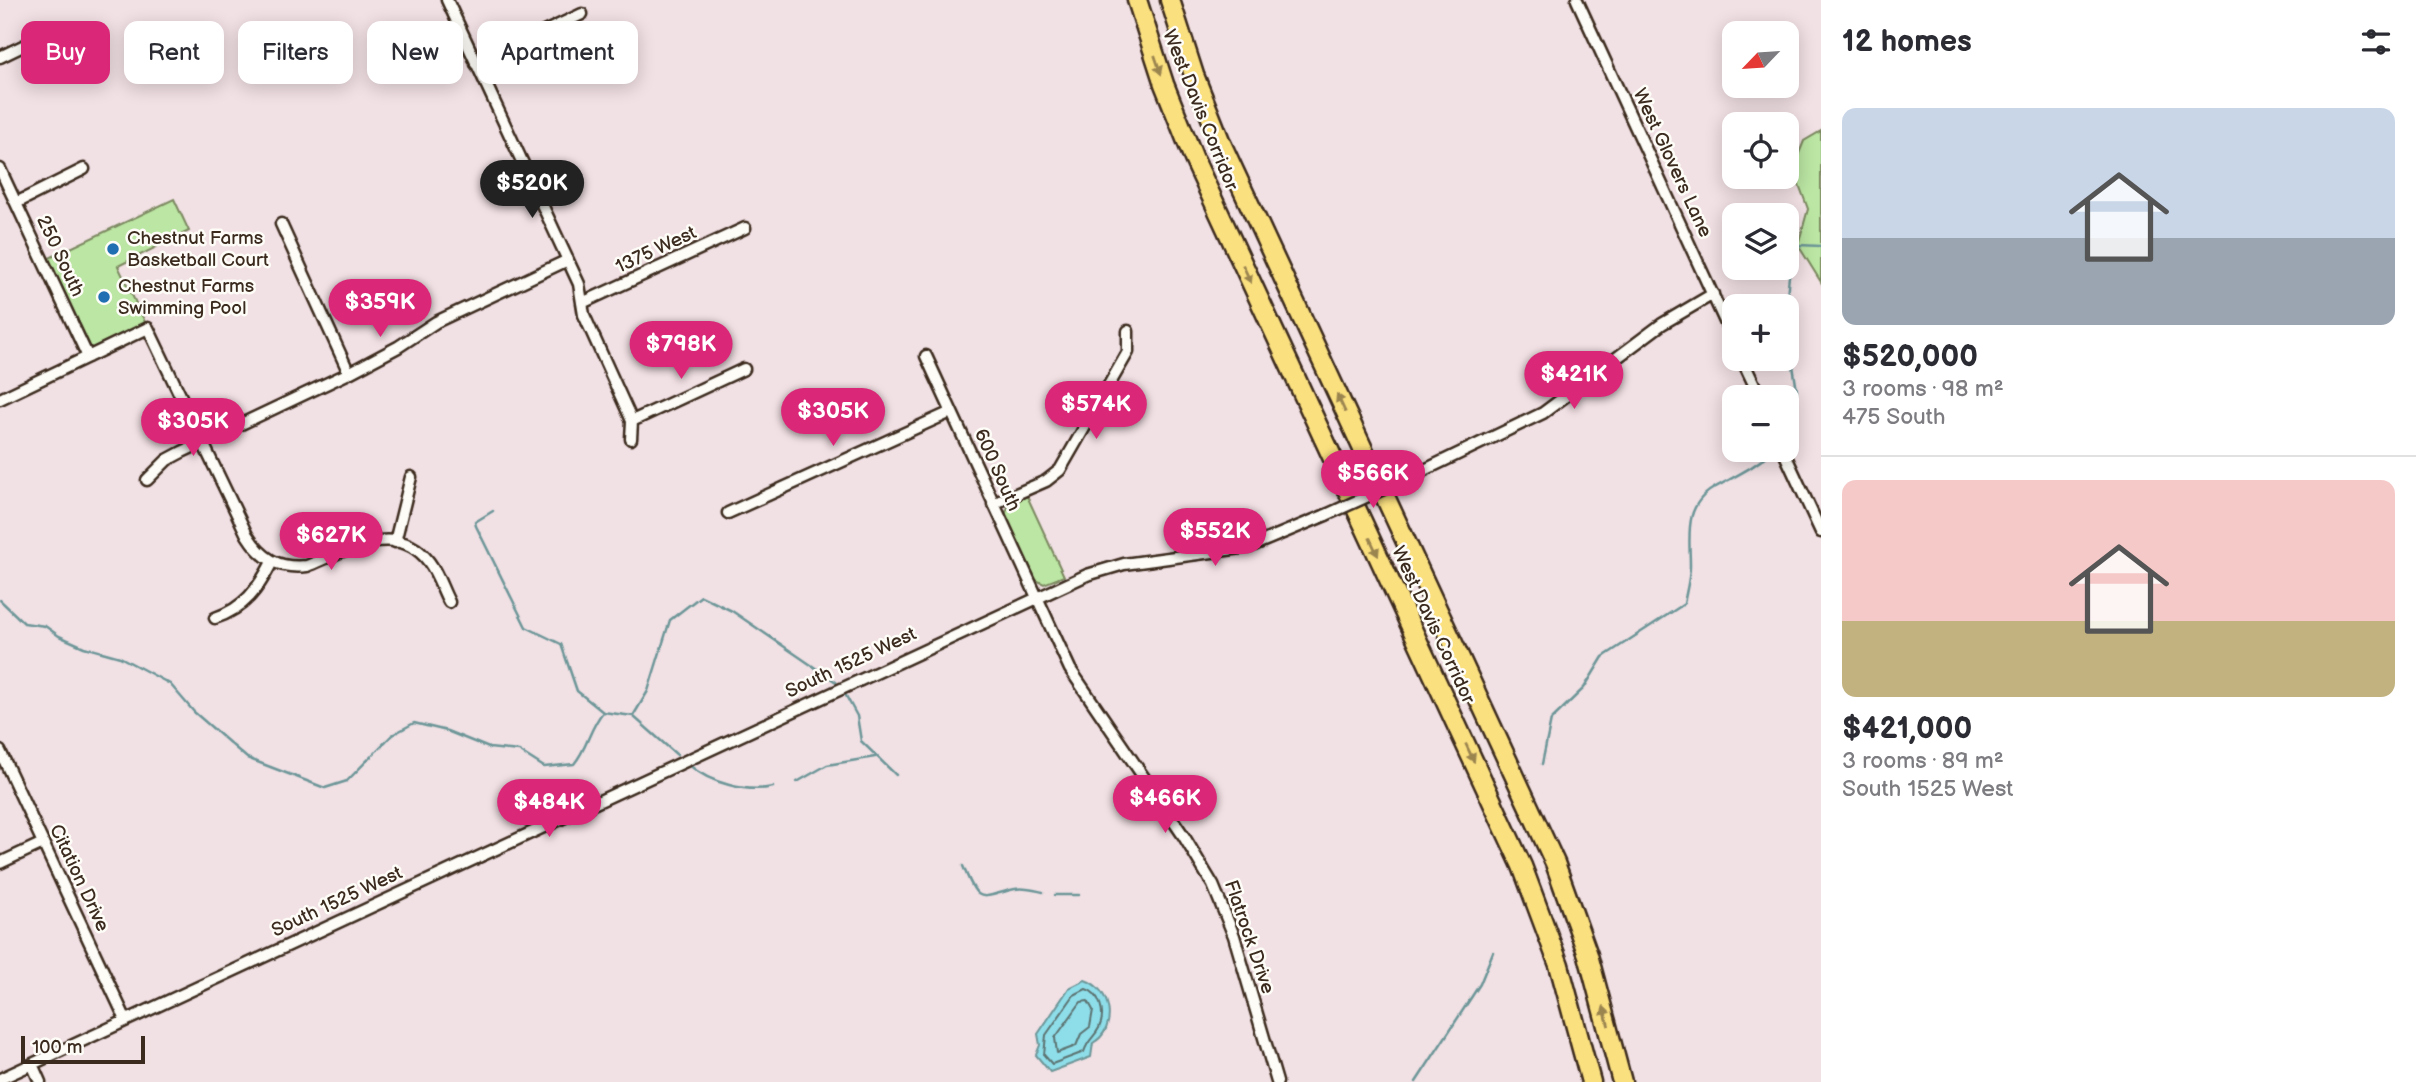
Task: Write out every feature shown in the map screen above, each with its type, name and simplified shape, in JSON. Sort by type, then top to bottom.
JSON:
[{"type":"highway","name":"West Davis Corridor","points":[[1137,0],[1164,83],[1194,159],[1522,866],[1559,965],[1591,1082]]},
{"type":"highway","name":"West Davis Corridor","points":[[1170,0],[1194,75],[1221,143],[1555,863],[1588,955],[1622,1082]]},
{"type":"street","points":[[447,0],[579,284],[588,327],[632,421],[631,439]]},
{"type":"street","name":"West Glovers Lane","points":[[1577,0],[1722,314]]},
{"type":"street","points":[[476,64],[582,14]]},
{"type":"street","points":[[0,57],[21,46]]},
{"type":"street","name":"250 South","points":[[0,169],[88,357]]},
{"type":"street","points":[[16,203],[84,169]]},
{"type":"street","points":[[281,225],[349,373]]},
{"type":"street","name":"1375 West","points":[[582,303],[745,228]]},
{"type":"street","points":[[147,480],[167,460],[349,373],[398,347],[436,322],[568,260]]},
{"type":"street","name":"South 1525 West","points":[[0,1079],[1036,598],[1113,566],[1249,547],[1408,478],[1543,413],[1662,324],[1713,294]]},
{"type":"street","points":[[0,398],[148,328],[247,535],[272,562],[307,566],[358,543],[395,542],[406,545],[428,560],[449,602]]},
{"type":"street","points":[[993,504],[1051,478],[1065,465],[1128,352],[1128,331]]},
{"type":"street","name":"600 South","points":[[926,356],[1036,598]]},
{"type":"street","points":[[632,421],[744,369]]},
{"type":"street","points":[[728,513],[951,412]]},
{"type":"street","points":[[1789,462],[1821,532]]},
{"type":"street","points":[[395,542],[411,477]]},
{"type":"street","points":[[215,618],[243,604],[261,583],[272,562]]},
{"type":"street","name":"Flatrock Drive","points":[[1036,598],[1077,682],[1184,835],[1213,885],[1234,936],[1277,1082]]},
{"type":"street","name":"Citation Drive","points":[[0,751],[126,1020]]},
{"type":"street","points":[[0,863],[43,843]]},
{"type":"street","points":[[32,1064],[40,1082]]},
{"type":"green space","points":[[1821,131],[1821,282],[1799,247],[1808,209],[1799,184],[1799,153],[1804,141]]},
{"type":"green space","points":[[174,199],[189,231],[118,266],[148,328],[88,357],[43,261]]},
{"type":"green space","points":[[1027,496],[1064,576],[1044,584],[1034,579],[1005,515],[1009,504]]},
{"type":"water","points":[[1085,980],[1094,985],[1106,1000],[1109,1019],[1106,1029],[1093,1043],[1091,1057],[1050,1072],[1036,1055],[1040,1045],[1038,1034],[1069,988]]},
{"type":"waterway","points":[[1787,294],[1789,276],[1798,245],[1821,246]]},
{"type":"waterway","points":[[1794,371],[1796,385]]},
{"type":"waterway","points":[[1542,764],[1551,720],[1584,688],[1603,657],[1684,604],[1690,571],[1690,522],[1697,504],[1714,488],[1758,462]]},
{"type":"waterway","points":[[493,511],[475,522],[476,526],[526,627],[561,644],[577,691],[603,712]]},
{"type":"waterway","points":[[633,716],[648,691],[670,620],[701,596],[732,611],[836,682]]},
{"type":"waterway","points":[[0,600],[24,623],[45,626],[59,636],[84,647],[120,657],[170,684],[194,712],[247,758],[325,788],[347,781],[392,735],[414,723],[447,731],[489,748],[519,751],[544,767],[574,764],[603,712],[633,716],[677,755]]},
{"type":"waterway","points":[[845,694],[857,716],[861,741],[896,775]]},
{"type":"waterway","points":[[797,782],[827,765],[875,757]]},
{"type":"waterway","points":[[689,765],[707,777],[729,785],[752,789],[773,787]]},
{"type":"waterway","points":[[963,866],[973,888],[982,896],[1018,888],[1043,892]]},
{"type":"waterway","points":[[1055,895],[1079,895]]},
{"type":"waterway","points":[[1416,1082],[1480,984],[1493,952]]},
{"type":"place","name":"Chestnut Farms Basketball Court","points":[[113,249]]},
{"type":"place","name":"Chestnut Farms Swimming Pool","points":[[104,297]]}]
